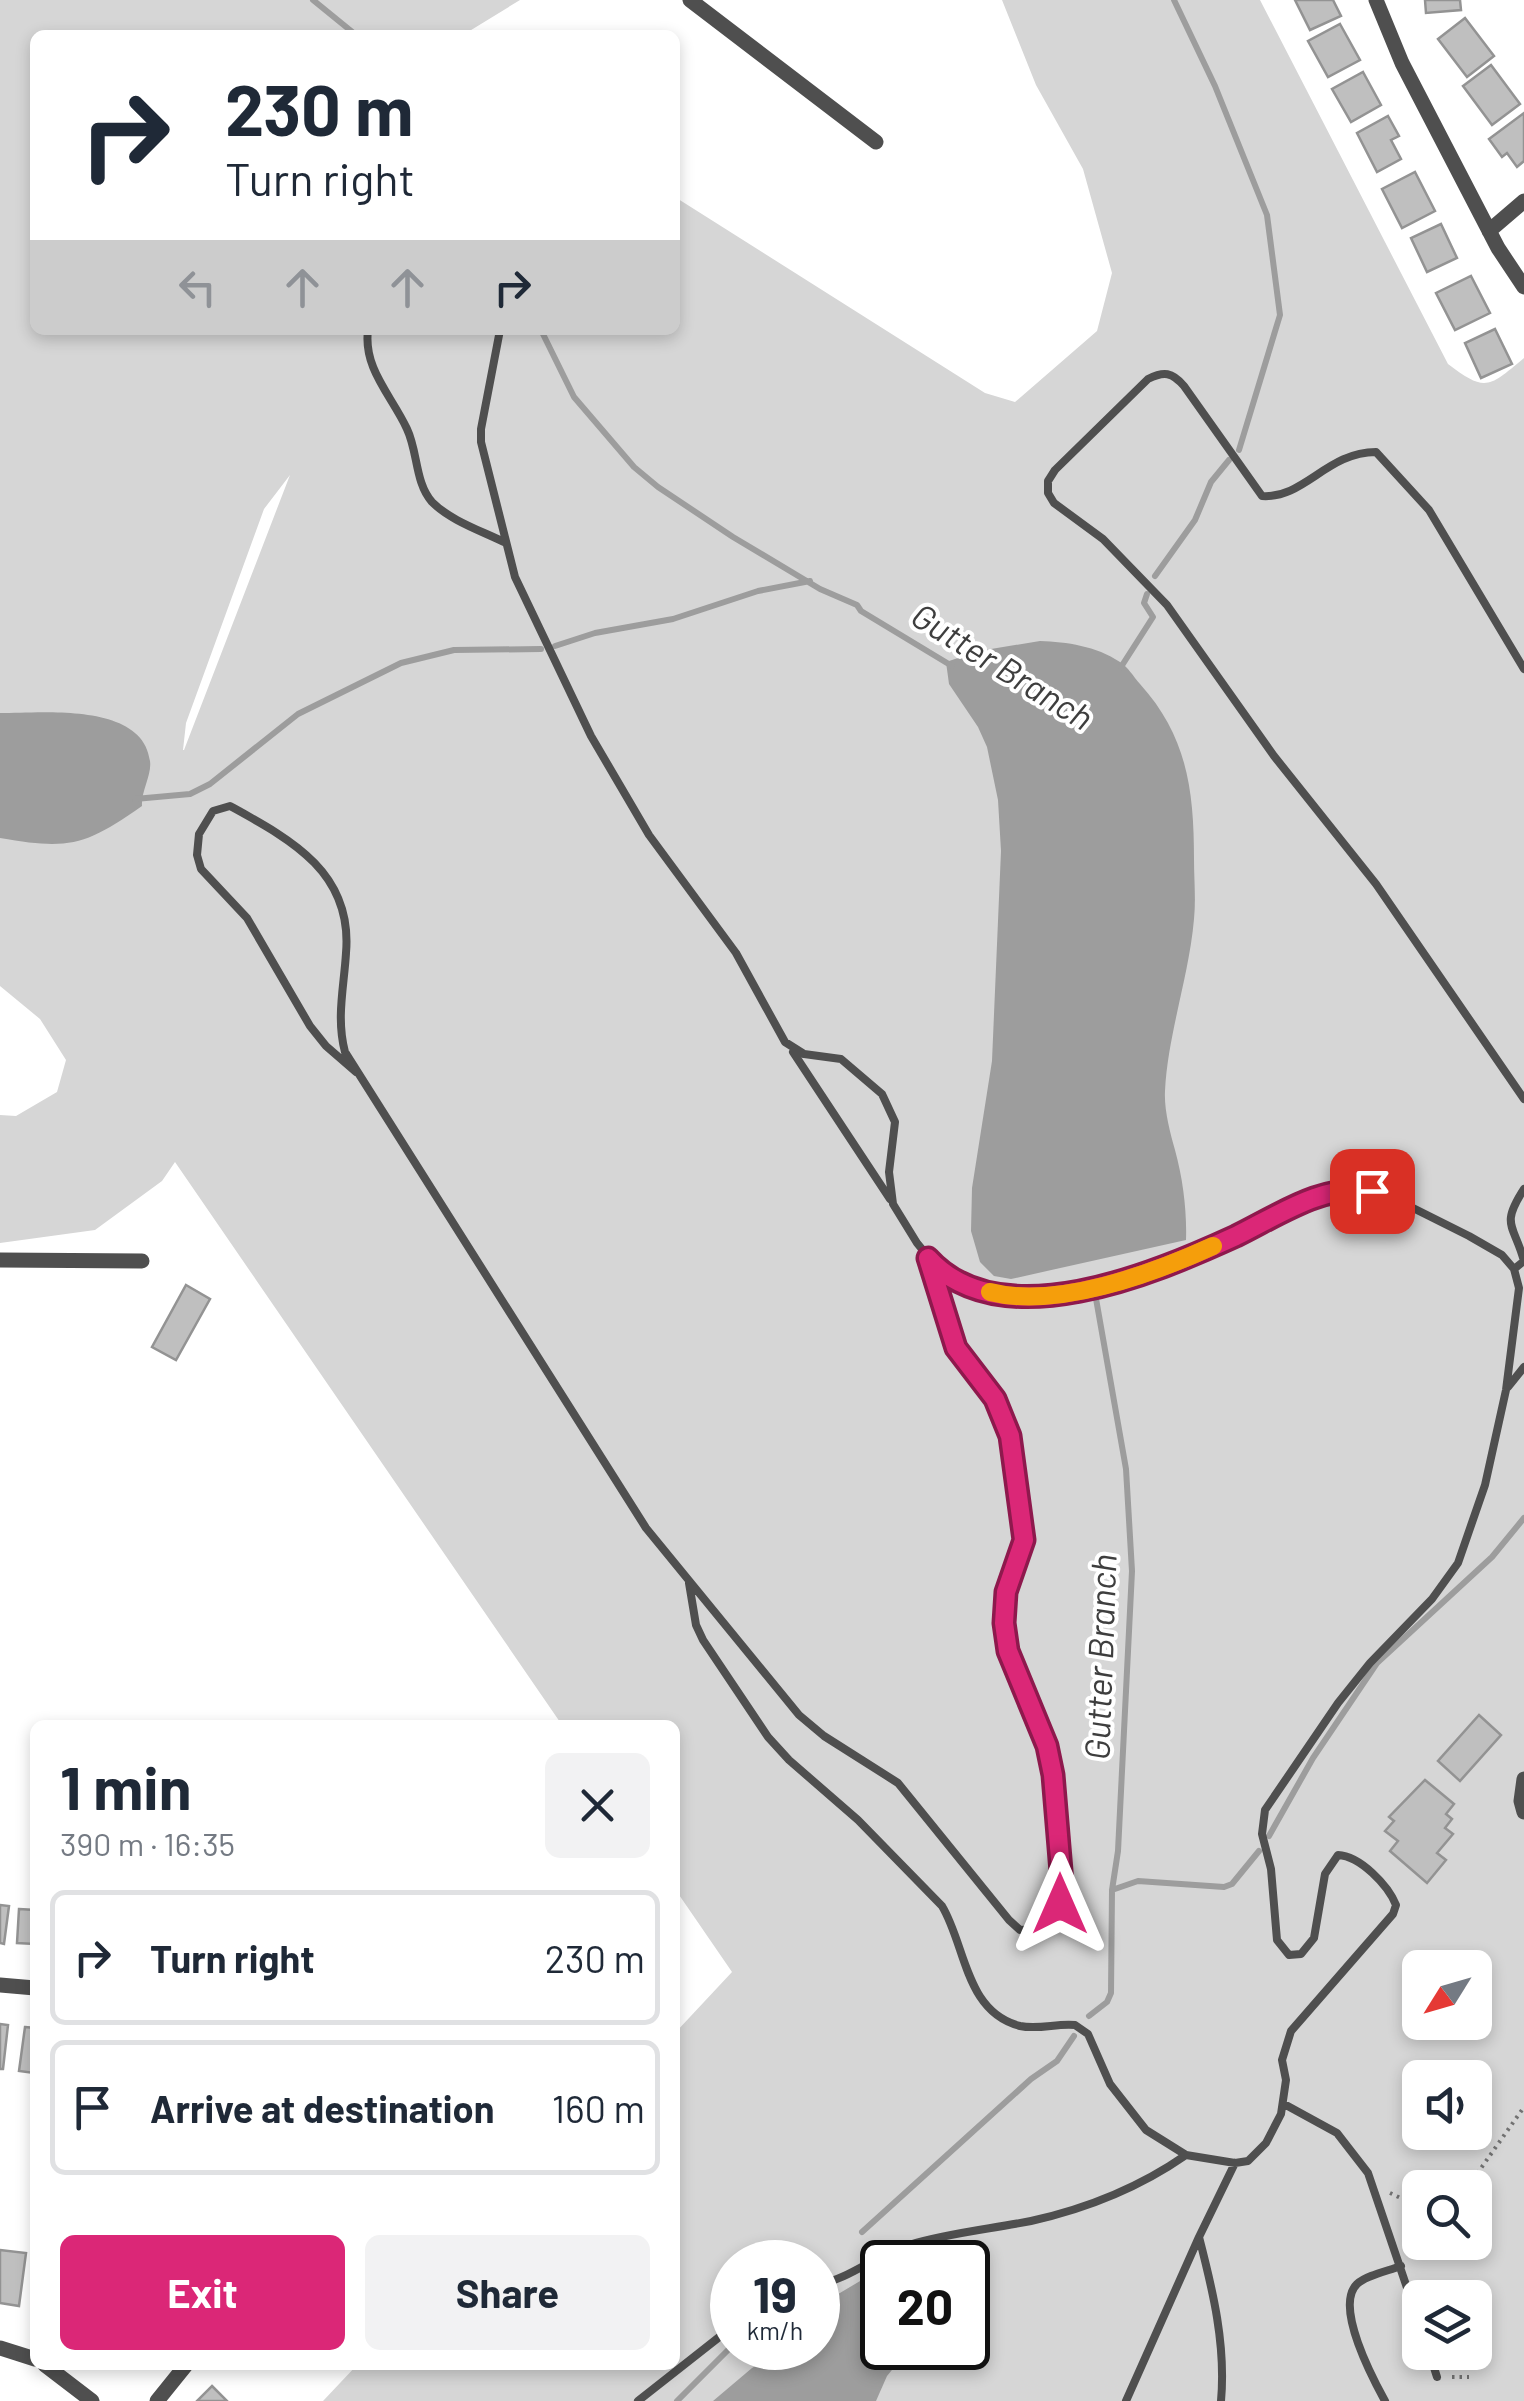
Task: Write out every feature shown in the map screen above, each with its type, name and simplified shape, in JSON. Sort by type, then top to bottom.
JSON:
[{"type":"street","points":[[690,0],[876,142]]},
{"type":"street","points":[[1376,0],[1402,62],[1514,276],[1524,286]]},
{"type":"street","points":[[1489,230],[1524,201]]},
{"type":"street","points":[[0,1260],[142,1260]]},
{"type":"street","points":[[1524,1779],[1524,1812]]},
{"type":"street","points":[[0,1984],[30,1987]]},
{"type":"street","points":[[0,2348],[30,2357]]},
{"type":"street","points":[[51,2370],[92,2401]]},
{"type":"street","points":[[157,2401],[182,2370]]},
{"type":"lane","points":[[368,335],[376,377],[408,430],[428,497],[447,514],[506,543]]},
{"type":"lane","points":[[499,335],[481,429],[515,577],[534,621],[591,736],[649,835],[736,953],[790,1048],[928,1258],[952,1280],[971,1287],[997,1294],[1052,1295],[1157,1270],[1314,1198],[1357,1189],[1383,1194],[1502,1255],[1514,1269],[1519,1288],[1506,1390],[1485,1485],[1458,1564],[1432,1599],[1370,1663],[1338,1703],[1265,1810],[1262,1834],[1272,1869],[1277,1940],[1284,1952],[1301,1954],[1314,1938],[1325,1874],[1338,1855],[1355,1860],[1384,1887],[1396,1905],[1393,1914],[1291,2031],[1282,2060],[1286,2080],[1281,2114],[1258,2154],[1236,2163],[1186,2155],[1146,2130],[1110,2084],[1088,2034],[1075,2025],[1017,2025],[986,2005],[973,1987],[942,1906],[768,1736],[704,1640],[696,1624],[689,1584]]},
{"type":"lane","points":[[1524,669],[1429,510],[1376,452],[1345,456],[1285,494],[1262,496],[1184,386],[1174,374],[1160,372],[1148,379],[1048,481],[1048,493],[1054,503],[1103,539],[1167,605],[1274,756],[1376,884],[1524,1099]]},
{"type":"lane","points":[[356,1072],[310,1026],[247,918],[201,870],[197,855],[199,834],[214,811],[230,806],[283,835],[314,860],[330,882],[346,929],[340,1030],[345,1052],[646,1528],[800,1715],[824,1736],[898,1783],[1009,1920],[1020,1930],[1029,1931],[1046,1924],[1060,1904],[1062,1883],[1047,1746],[1008,1651],[1004,1623],[1006,1592],[1024,1540],[1010,1436],[995,1399],[956,1348],[928,1258]]},
{"type":"lane","points":[[790,1048],[841,1059],[882,1094],[894,1122],[890,1172],[893,1204]]},
{"type":"lane","points":[[1514,1269],[1524,1261],[1510,1226],[1510,1211],[1524,1189]]},
{"type":"lane","points":[[1506,1390],[1524,1367]]},
{"type":"lane","points":[[1284,2104],[1337,2133],[1368,2173],[1405,2280]]},
{"type":"lane","points":[[840,2277],[911,2244],[1077,2209],[1160,2173],[1186,2155]]},
{"type":"lane","points":[[1126,2401],[1236,2163]]},
{"type":"lane","points":[[1199,2237],[1219,2329],[1223,2378],[1220,2401]]},
{"type":"lane","points":[[1386,2401],[1361,2353],[1350,2308],[1357,2285],[1401,2266]]},
{"type":"lane","points":[[680,2368],[710,2345]]},
{"type":"lane","points":[[638,2401],[678,2370]]},
{"type":"lane","points":[[1435,2370],[1437,2376]]},
{"type":"path","points":[[1480,2170],[1524,2107]]},
{"type":"path","points":[[1368,2173],[1402,2198]]},
{"type":"path","points":[[1404,2277],[1411,2280]]},
{"type":"path","points":[[1437,2376],[1469,2377]]},
{"type":"shaded area","points":[[0,0],[520,0],[471,30],[30,30],[30,335],[680,335],[680,200],[985,393],[1015,402],[1097,331],[1112,273],[1083,169],[1036,85],[1002,0],[1260,0],[1448,364],[1471,379],[1487,383],[1524,358],[1524,2401],[323,2401],[352,2370],[680,2370],[680,2028],[732,1972],[680,1896],[680,1720],[559,1720],[175,1162],[162,1181],[95,1230],[0,1243],[0,1115],[16,1116],[57,1092],[66,1060],[40,1019],[0,986]],"holes":[[[290,475],[184,750],[186,723],[264,509]]]},
{"type":"water","points":[[1040,641],[1091,649],[1123,664],[1156,704],[1185,765],[1194,834],[1195,912],[1170,1048],[1165,1098],[1182,1184],[1186,1240],[1011,1279],[994,1276],[980,1262],[971,1231],[972,1188],[992,1061],[1001,851],[998,800],[987,747],[949,684],[946,662],[979,651]]},
{"type":"water","points":[[0,713],[88,715],[130,729],[143,742],[150,761],[142,806],[105,830],[76,841],[43,844],[0,838]]},
{"type":"water","points":[[860,2281],[860,2370],[892,2370],[876,2401],[713,2401],[750,2370],[840,2370],[840,2293]]},
{"type":"building","points":[[1295,0],[1333,0],[1341,16],[1310,30]]},
{"type":"building","points":[[1425,0],[1460,0],[1461,10],[1426,13]]},
{"type":"building","points":[[1465,18],[1494,56],[1467,77],[1438,39]]},
{"type":"building","points":[[1340,24],[1360,60],[1328,77],[1308,41]]},
{"type":"building","points":[[1491,65],[1520,104],[1492,125],[1463,86]]},
{"type":"building","points":[[1363,72],[1381,105],[1351,122],[1332,89]]},
{"type":"building","points":[[1524,113],[1524,161],[1517,167],[1507,153],[1502,157],[1489,139]]},
{"type":"building","points":[[1388,116],[1399,136],[1391,140],[1401,159],[1377,172],[1357,133]]},
{"type":"building","points":[[1415,172],[1435,211],[1402,228],[1382,189]]},
{"type":"building","points":[[1441,224],[1457,258],[1427,272],[1411,238]]},
{"type":"building","points":[[1471,276],[1490,313],[1455,330],[1436,293]]},
{"type":"building","points":[[1495,329],[1512,364],[1481,378],[1465,343]]},
{"type":"building","points":[[186,1285],[210,1299],[176,1360],[152,1347]]},
{"type":"building","points":[[1479,1715],[1501,1735],[1460,1781],[1438,1761]]},
{"type":"building","points":[[1425,1780],[1454,1804],[1446,1814],[1452,1819],[1445,1828],[1453,1834],[1437,1853],[1446,1860],[1427,1883],[1390,1851],[1398,1841],[1385,1831],[1394,1821],[1389,1817]]},
{"type":"building","points":[[0,1905],[9,1906],[4,1944],[0,1943]]},
{"type":"building","points":[[19,1909],[30,1910],[30,1944],[17,1943]]},
{"type":"building","points":[[0,2024],[8,2025],[3,2069],[0,2069]]},
{"type":"building","points":[[25,2027],[30,2028],[30,2072],[19,2071]]},
{"type":"building","points":[[0,2250],[26,2253],[19,2306],[0,2303]]},
{"type":"building","points":[[212,2386],[227,2401],[197,2401]]},
{"type":"waterway","name":"Gutter Branch","points":[[313,0],[350,30]]},
{"type":"waterway","points":[[1174,0],[1215,86],[1267,215],[1280,315],[1239,450]]},
{"type":"waterway","name":"Gutter Branch","points":[[543,335],[574,397],[634,467],[658,487],[733,537],[820,589],[857,605],[952,666]]},
{"type":"waterway","points":[[1155,576],[1195,520],[1211,482],[1229,460]]},
{"type":"waterway","points":[[555,646],[595,633],[673,619],[758,591],[810,581]]},
{"type":"waterway","points":[[1121,667],[1153,617],[1144,603],[1147,594]]},
{"type":"waterway","points":[[135,799],[190,794],[210,784],[298,714],[401,663],[454,650],[541,649]]},
{"type":"waterway","name":"Gutter Branch","points":[[1089,2016],[1107,2002],[1111,1993],[1112,1890],[1118,1851],[1132,1571],[1126,1469],[1095,1293]]},
{"type":"waterway","points":[[1269,1836],[1313,1758],[1377,1663],[1492,1557],[1524,1518]]},
{"type":"waterway","points":[[1112,1890],[1138,1881],[1224,1887],[1232,1884],[1259,1851]]},
{"type":"waterway","name":"Gutter Branch","points":[[862,2232],[1031,2079],[1057,2061],[1074,2036]]},
{"type":"waterway","name":"Gutter Branch","points":[[677,2401],[710,2368]]},
{"type":"slow traffic","points":[[990,1292],[1026,1296],[1085,1289],[1157,1270],[1213,1246]]},
{"type":"route","points":[[1060,1904],[1062,1883],[1053,1775],[1047,1746],[1008,1651],[1004,1623],[1006,1592],[1024,1540],[1010,1436],[995,1399],[956,1348],[928,1258],[952,1280],[971,1287],[997,1294],[1052,1295],[1157,1270],[1331,1192],[1372,1191]]}]
